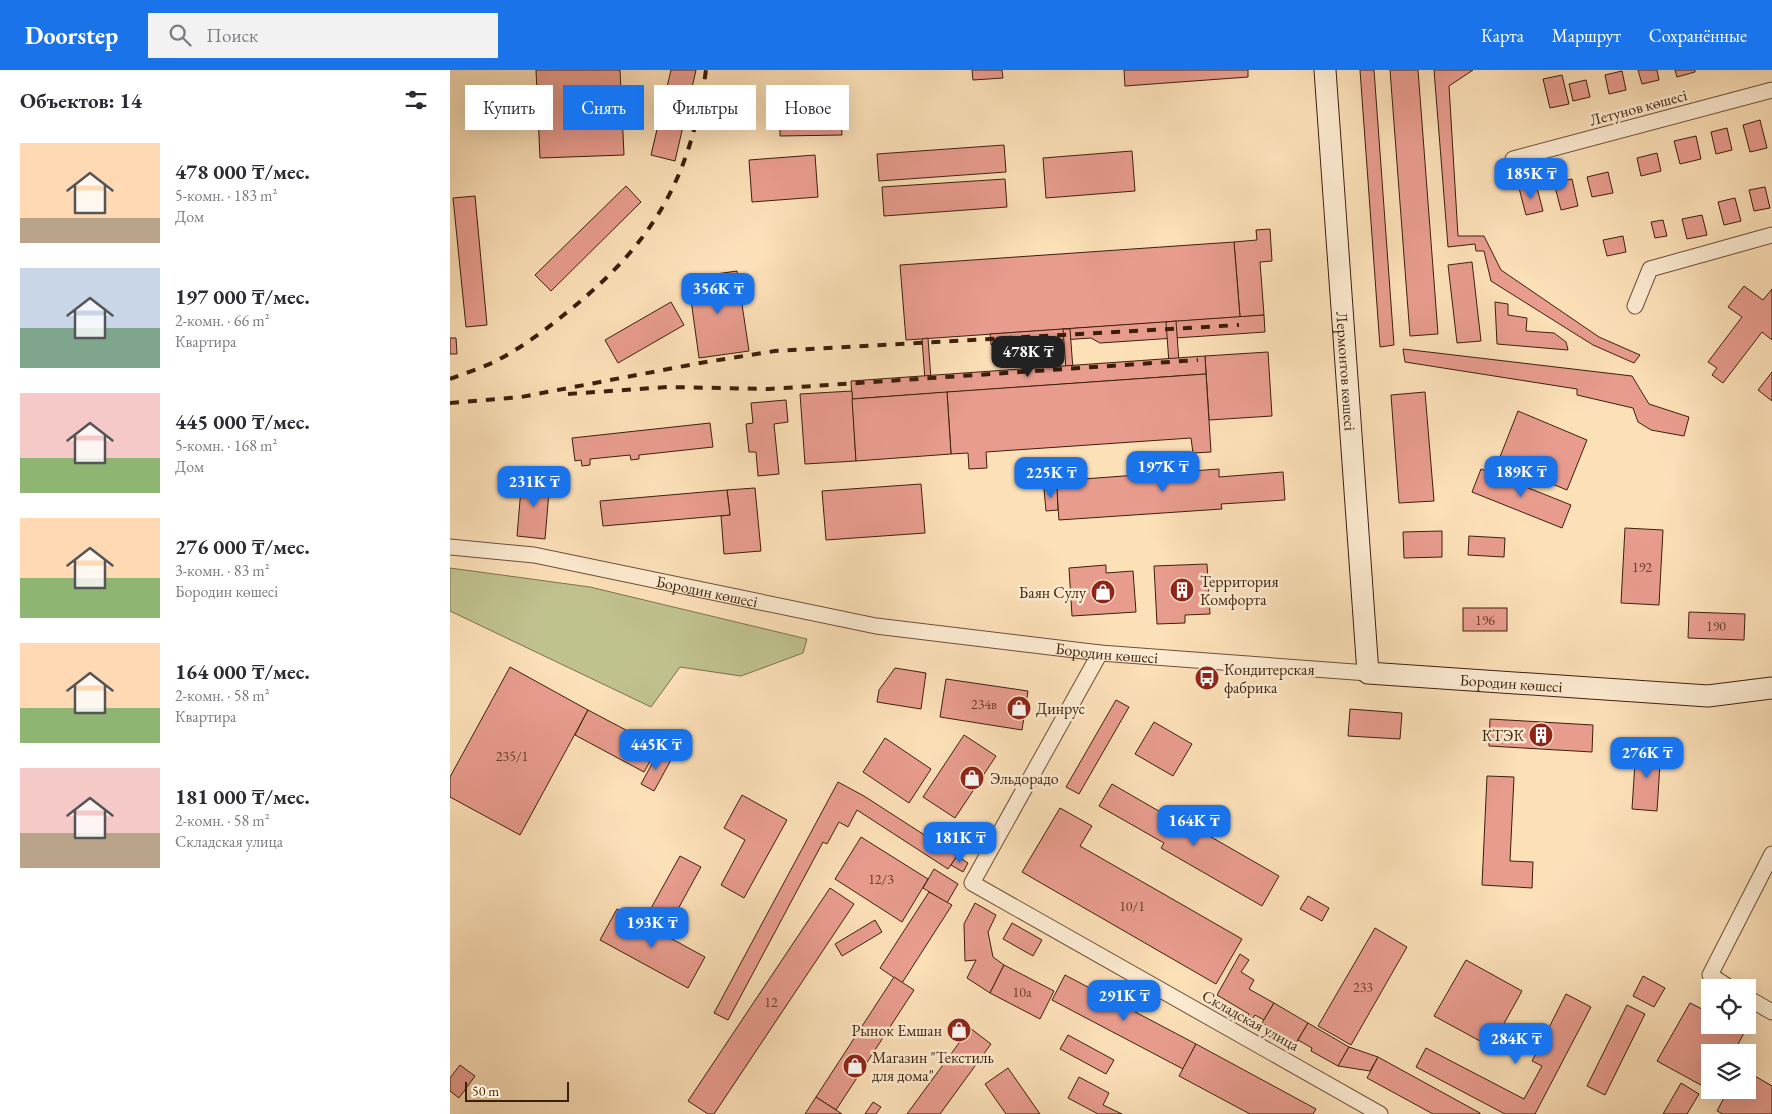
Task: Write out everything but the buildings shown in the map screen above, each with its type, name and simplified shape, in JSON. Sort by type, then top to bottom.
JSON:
[{"type":"street","name":"Лермонтов көшесі","points":[[1325,70],[1368,673]]},
{"type":"street","name":"Летунов көшесі","points":[[1513,159],[1772,90]]},
{"type":"street","points":[[1635,306],[1650,269],[1772,235]]},
{"type":"street","name":"Бородин көшесі","points":[[450,547],[534,555],[876,626],[1100,653],[1708,696],[1772,688]]},
{"type":"street","name":"Складская улица","points":[[1100,653],[972,883],[1380,1114]]},
{"type":"street","points":[[1716,979],[1710,975],[1772,854]]},
{"type":"street","points":[[1756,1003],[1772,1012]]},
{"type":"green space","points":[[450,568],[590,587],[807,639],[803,653],[741,676],[680,667],[651,707],[450,611]]},
{"type":"railway","points":[[450,379],[496,361],[535,337],[600,284],[625,258],[647,231],[664,204],[679,174],[699,108],[706,70]]},
{"type":"railway","points":[[450,403],[521,397],[700,363],[775,351],[1239,325]]},
{"type":"railway","points":[[568,394],[668,387],[769,389],[1198,360]]},
{"type":"place","name":"Территория Комфорта","points":[[1182,590]]},
{"type":"place","name":"Баян Сулу","points":[[1103,592]]},
{"type":"place","name":"Кондитерская фабрика","points":[[1207,678]]},
{"type":"place","name":"Динрус","points":[[1019,708]]},
{"type":"place","name":"КТЭК","points":[[1541,735]]},
{"type":"place","name":"Эльдорадо","points":[[972,778]]},
{"type":"place","name":"Рынок Емшан","points":[[959,1030]]},
{"type":"place","name":"Магазин \"Текстиль для дома\"","points":[[855,1066]]}]
